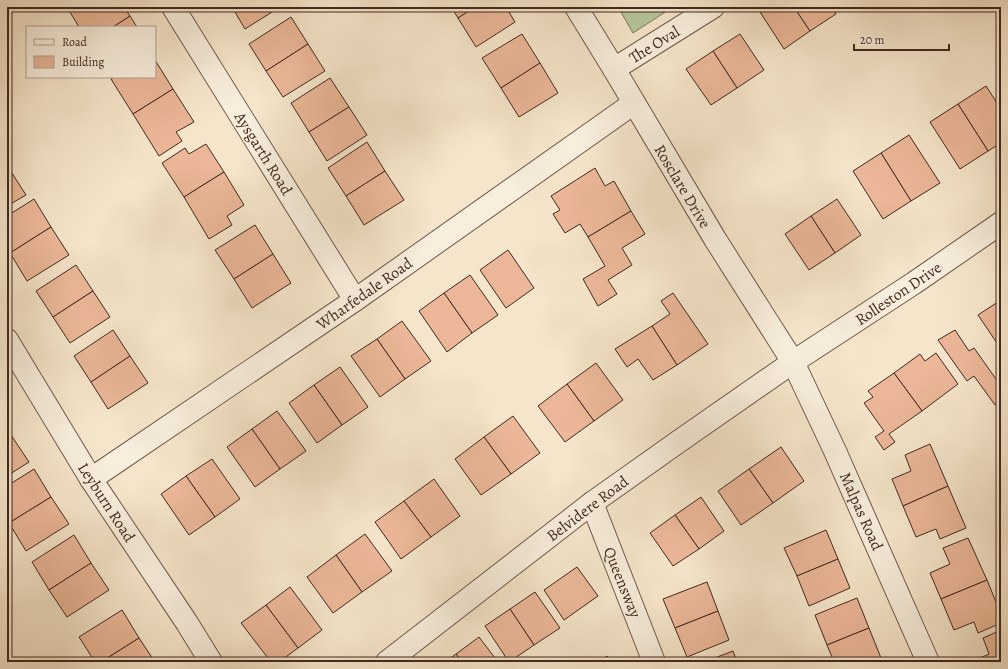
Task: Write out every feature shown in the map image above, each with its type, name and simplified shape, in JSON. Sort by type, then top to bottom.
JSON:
[{"type":"street","name":"Aysgarth Road","points":[[173,7],[355,300]]},
{"type":"street","name":"Rosclare Drive","points":[[576,7],[715,239],[793,362]]},
{"type":"street","name":"The Oval","points":[[614,69],[713,7]]},
{"type":"street","name":"Wharfedale Road","points":[[91,479],[355,300],[634,103]]},
{"type":"street","name":"Rolleston Drive","points":[[793,362],[914,283],[1001,222]]},
{"type":"street","name":"Leyburn Road","points":[[7,340],[91,479],[187,623],[211,662]]},
{"type":"street","name":"Belvidere Road","points":[[387,662],[592,503],[793,362]]},
{"type":"street","name":"Malpas Road","points":[[793,362],[839,458],[928,662]]},
{"type":"street","name":"Queensway","points":[[592,503],[654,662]]},
{"type":"green space","points":[[618,7],[673,7],[633,33]]},
{"type":"building","points":[[78,7],[124,7],[130,16],[115,26],[78,26],[70,12]]},
{"type":"building","points":[[232,7],[280,7],[245,29]]},
{"type":"building","points":[[451,7],[475,7],[458,18]]},
{"type":"building","points":[[475,7],[506,7],[515,22],[476,47],[458,18]]},
{"type":"building","points":[[767,7],[794,7],[810,31],[784,49],[760,12]]},
{"type":"building","points":[[794,7],[832,7],[836,14],[810,31]]},
{"type":"building","points":[[130,16],[136,26],[115,26]]},
{"type":"building","points":[[291,17],[308,44],[266,71],[249,44]]},
{"type":"building","points":[[522,34],[540,63],[501,88],[482,58]]},
{"type":"building","points":[[740,34],[764,70],[737,88],[713,51]]},
{"type":"building","points":[[308,44],[325,71],[283,97],[266,71]]},
{"type":"building","points":[[713,51],[737,88],[711,105],[686,69]]},
{"type":"building","points":[[156,62],[173,89],[133,114],[111,79],[156,78]]},
{"type":"building","points":[[540,63],[558,93],[519,117],[501,88]]},
{"type":"building","points":[[330,78],[349,107],[309,132],[291,103]]},
{"type":"building","points":[[986,86],[1001,109],[1001,143],[988,151],[958,104]]},
{"type":"building","points":[[173,89],[194,122],[176,132],[182,141],[159,156],[133,114]]},
{"type":"building","points":[[958,104],[988,151],[960,169],[930,122]]},
{"type":"building","points":[[349,107],[367,135],[327,161],[309,132]]},
{"type":"building","points":[[909,135],[940,183],[911,201],[881,153]]},
{"type":"building","points":[[367,142],[385,171],[346,196],[328,168]]},
{"type":"building","points":[[206,144],[224,172],[184,197],[162,163],[185,148],[189,154]]},
{"type":"building","points":[[881,153],[911,201],[883,219],[853,171]]},
{"type":"building","points":[[7,167],[26,195],[7,206]]},
{"type":"building","points":[[595,168],[605,186],[614,181],[631,211],[588,237],[580,224],[565,233],[553,214],[560,210],[551,196]]},
{"type":"building","points":[[385,171],[404,200],[364,225],[346,196]]},
{"type":"building","points":[[224,172],[244,205],[227,216],[232,225],[209,239],[184,197]]},
{"type":"building","points":[[34,199],[51,227],[10,253],[7,248],[7,216]]},
{"type":"building","points":[[837,199],[861,235],[835,253],[811,216]]},
{"type":"building","points":[[631,211],[645,234],[622,248],[632,265],[608,280],[617,294],[598,306],[583,279],[605,266],[588,237]]},
{"type":"building","points":[[811,216],[835,253],[809,270],[785,234]]},
{"type":"building","points":[[255,225],[273,254],[234,279],[215,250]]},
{"type":"building","points":[[51,227],[69,255],[27,281],[10,253]]},
{"type":"building","points":[[508,250],[534,288],[506,308],[480,270]]},
{"type":"building","points":[[273,254],[291,283],[252,308],[234,279]]},
{"type":"building","points":[[76,265],[93,291],[53,317],[36,291]]},
{"type":"building","points":[[470,275],[498,315],[472,333],[444,293]]},
{"type":"building","points":[[93,291],[110,317],[70,343],[53,317]]},
{"type":"building","points":[[444,293],[472,333],[447,352],[419,311]]},
{"type":"building","points":[[673,293],[708,344],[677,365],[652,326],[670,314],[661,301]]},
{"type":"building","points":[[1001,300],[1001,349],[978,315]]},
{"type":"building","points":[[402,321],[431,361],[405,379],[377,339]]},
{"type":"building","points":[[652,326],[677,365],[653,380],[638,359],[627,367],[615,349]]},
{"type":"building","points":[[113,330],[130,356],[91,382],[74,356]]},
{"type":"building","points":[[955,330],[969,351],[974,348],[1001,386],[1001,401],[995,405],[974,376],[967,381],[938,340]]},
{"type":"building","points":[[377,339],[405,379],[380,397],[351,356]]},
{"type":"building","points":[[936,353],[958,384],[922,411],[894,373],[920,354],[925,361]]},
{"type":"building","points":[[130,356],[148,383],[108,409],[91,382]]},
{"type":"building","points":[[596,363],[623,400],[594,421],[567,384]]},
{"type":"building","points":[[340,367],[368,407],[342,425],[314,385]]},
{"type":"building","points":[[894,373],[922,411],[889,434],[895,442],[884,450],[875,437],[884,431],[864,403],[873,397],[868,391]]},
{"type":"building","points":[[567,384],[594,421],[565,442],[538,406]]},
{"type":"building","points":[[314,385],[342,425],[317,443],[289,403]]},
{"type":"building","points":[[277,411],[306,451],[280,469],[252,429]]},
{"type":"building","points":[[513,416],[540,453],[511,474],[484,437]]},
{"type":"building","points":[[7,428],[11,435],[7,437]]},
{"type":"building","points":[[252,429],[280,469],[255,487],[227,447]]},
{"type":"building","points":[[11,435],[29,462],[7,476],[7,437]]},
{"type":"building","points":[[484,437],[511,474],[481,495],[455,459]]},
{"type":"building","points":[[930,444],[948,486],[903,506],[892,479],[911,471],[905,455]]},
{"type":"building","points":[[781,447],[804,481],[773,503],[749,469]]},
{"type":"building","points":[[212,459],[240,499],[215,517],[186,476]]},
{"type":"building","points":[[34,469],[51,497],[9,523],[7,520],[7,486]]},
{"type":"building","points":[[749,469],[773,503],[741,525],[718,491]]},
{"type":"building","points":[[186,476],[215,517],[189,535],[161,494]]},
{"type":"building","points":[[434,479],[460,516],[431,537],[404,501]]},
{"type":"building","points":[[948,486],[966,528],[940,539],[936,529],[916,537],[903,506]]},
{"type":"building","points":[[51,497],[69,524],[26,551],[9,523]]},
{"type":"building","points":[[701,497],[724,531],[699,549],[675,515]]},
{"type":"building","points":[[404,501],[431,537],[401,559],[375,522]]},
{"type":"building","points":[[675,515],[699,549],[673,566],[650,533]]},
{"type":"building","points":[[826,530],[838,559],[797,576],[784,548]]},
{"type":"building","points":[[365,534],[392,571],[362,592],[336,555]]},
{"type":"building","points":[[74,535],[91,563],[49,590],[32,562]]},
{"type":"building","points":[[968,538],[987,580],[941,599],[930,573],[950,564],[943,548]]},
{"type":"building","points":[[336,555],[362,592],[333,613],[307,577]]},
{"type":"building","points":[[838,559],[850,588],[809,606],[797,576]]},
{"type":"building","points":[[91,563],[109,590],[67,617],[49,590]]},
{"type":"building","points":[[577,567],[598,596],[564,620],[544,590]]},
{"type":"building","points":[[987,580],[1001,614],[1001,623],[978,633],[974,622],[954,630],[941,599]]},
{"type":"building","points":[[707,582],[718,611],[675,628],[663,599]]},
{"type":"building","points":[[290,587],[322,630],[298,648],[266,605]]},
{"type":"building","points":[[535,592],[560,628],[534,645],[510,609]]},
{"type":"building","points":[[857,598],[869,628],[827,645],[815,615]]},
{"type":"building","points":[[266,605],[298,648],[279,662],[271,662],[241,623]]},
{"type":"building","points":[[510,609],[534,645],[509,662],[485,626]]},
{"type":"building","points":[[122,610],[139,638],[101,662],[95,662],[79,637]]},
{"type":"building","points":[[718,611],[729,640],[687,657],[675,628]]},
{"type":"building","points":[[869,628],[881,658],[870,662],[834,662],[827,645]]},
{"type":"building","points":[[1001,630],[1001,662],[971,662],[989,654],[983,638]]},
{"type":"building","points":[[479,637],[498,662],[462,662],[456,654]]},
{"type":"building","points":[[139,638],[155,662],[101,662]]},
{"type":"building","points":[[733,651],[737,662],[704,662]]},
{"type":"building","points":[[456,654],[462,662],[445,662]]},
{"type":"building","points":[[607,656],[612,662],[599,662]]}]
